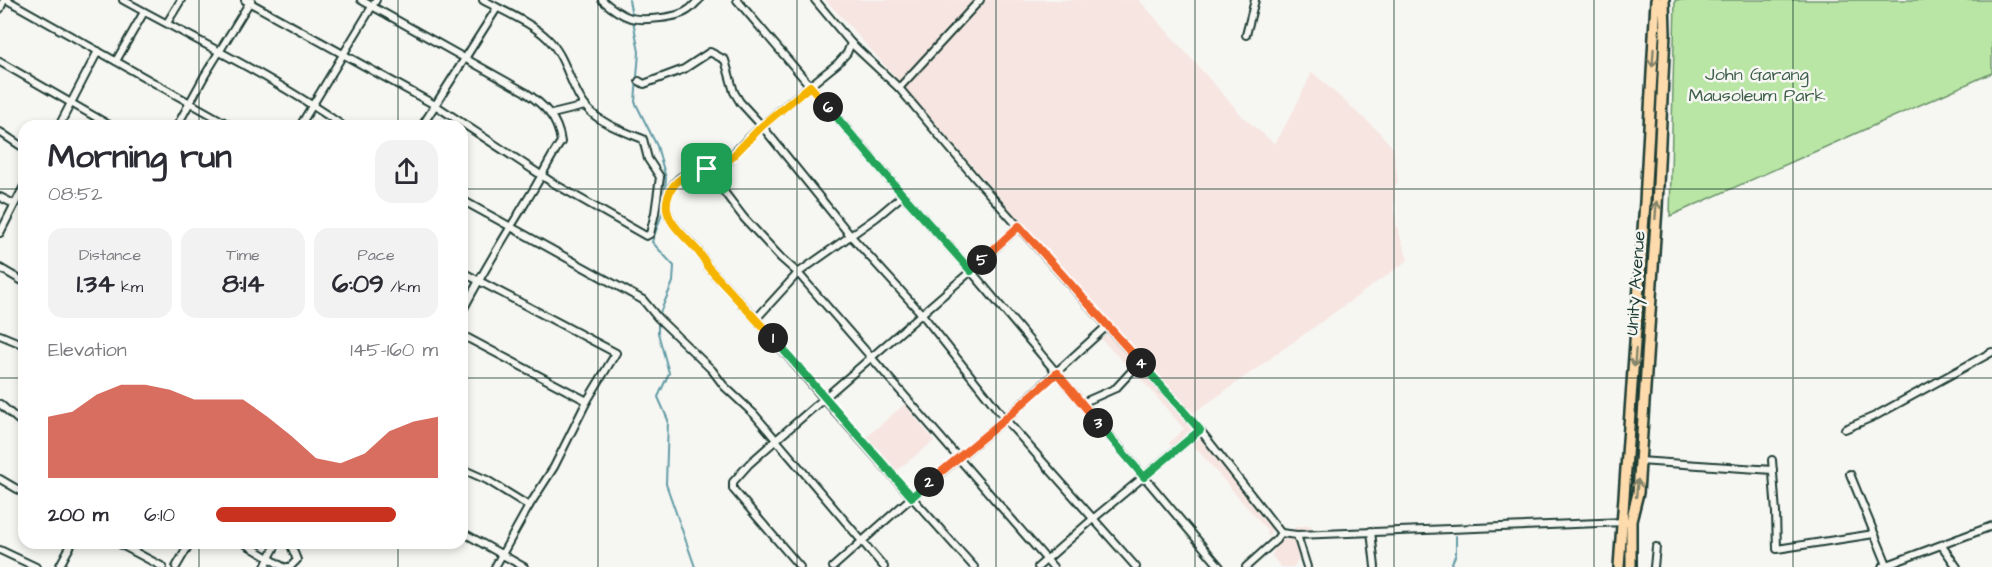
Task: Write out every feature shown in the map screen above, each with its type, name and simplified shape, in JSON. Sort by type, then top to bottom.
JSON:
[{"type":"main road","name":"Unity Avenue","points":[[1619,567],[1626,522],[1656,0]]},
{"type":"main road","name":"Unity Avenue","points":[[1631,567],[1626,522],[1638,493],[1657,207],[1665,33],[1664,0]]},
{"type":"street","points":[[0,9],[5,0],[221,120]]},
{"type":"street","points":[[123,0],[313,105],[334,120]]},
{"type":"street","points":[[167,23],[181,0]]},
{"type":"street","points":[[361,0],[525,92],[552,114],[561,142],[468,301]]},
{"type":"street","points":[[304,120],[376,0]]},
{"type":"street","points":[[468,127],[542,176],[646,237],[650,234],[660,177],[648,159],[643,139],[608,123],[585,106],[557,50],[547,38],[483,0]]},
{"type":"street","points":[[602,0],[613,9],[632,18],[667,17],[687,11],[699,0]]},
{"type":"street","points":[[737,0],[971,271],[1220,567]]},
{"type":"street","points":[[815,0],[851,43],[899,88],[1200,430],[1281,533],[1626,522]]},
{"type":"street","points":[[899,88],[980,0]]},
{"type":"street","points":[[1246,35],[1255,0]]},
{"type":"street","points":[[180,120],[249,1],[435,105],[458,120]]},
{"type":"street","points":[[426,120],[497,8]]},
{"type":"street","points":[[116,61],[144,12]]},
{"type":"street","points":[[851,43],[847,54],[762,126],[729,160],[716,175],[715,180],[744,219],[798,273],[824,305],[872,356],[913,407],[1053,567]]},
{"type":"street","points":[[62,120],[98,51]]},
{"type":"street","points":[[639,81],[644,84],[672,74],[710,52],[725,60],[734,92],[740,102],[850,235],[921,313],[1005,419],[1136,567]]},
{"type":"street","points":[[0,62],[100,120]]},
{"type":"street","points":[[552,114],[585,106]]},
{"type":"street","points":[[0,132],[18,144]]},
{"type":"street","points":[[729,160],[682,176],[670,189],[666,211],[670,220],[704,256],[707,266],[974,567]]},
{"type":"street","points":[[756,319],[798,273],[877,217],[903,195]]},
{"type":"street","points":[[0,197],[14,204]]},
{"type":"street","points":[[0,233],[18,197]]},
{"type":"street","points":[[468,203],[643,300],[658,318],[712,370],[724,386],[754,414],[884,567]]},
{"type":"street","points":[[800,567],[733,486],[734,482],[749,464],[971,271],[1019,226]]},
{"type":"street","points":[[0,268],[18,278]]},
{"type":"street","points":[[468,276],[616,353],[587,401],[554,467],[495,567]]},
{"type":"street","points":[[833,567],[1005,419],[1107,326]]},
{"type":"street","points":[[0,335],[18,342]]},
{"type":"street","points":[[468,338],[587,401]]},
{"type":"street","points":[[1845,429],[1875,416],[1992,352]]},
{"type":"street","points":[[1082,403],[1116,388],[1140,362]]},
{"type":"street","points":[[0,404],[18,420]]},
{"type":"street","points":[[1038,567],[1200,430]]},
{"type":"street","points":[[1772,460],[1777,549],[1874,534]]},
{"type":"street","points":[[1639,461],[1773,470]]},
{"type":"street","points":[[468,472],[487,480],[529,506]]},
{"type":"street","points":[[1850,474],[1886,566],[1991,528]]},
{"type":"street","points":[[0,479],[18,490]]},
{"type":"street","points":[[1371,531],[1375,567]]},
{"type":"street","points":[[1246,567],[1281,533]]},
{"type":"street","points":[[1297,534],[1307,567]]},
{"type":"street","points":[[468,535],[524,567]]},
{"type":"street","points":[[1942,546],[1957,567]]},
{"type":"street","points":[[1654,567],[1656,547]]},
{"type":"street","points":[[59,567],[69,549]]},
{"type":"street","points":[[129,549],[163,567]]},
{"type":"street","points":[[177,567],[187,549]]},
{"type":"street","points":[[254,549],[285,567],[290,567],[297,560],[292,549]]},
{"type":"street","points":[[265,567],[274,549]]},
{"type":"street","points":[[0,550],[36,567]]},
{"type":"shaded area","points":[[826,0],[973,0],[900,82]]},
{"type":"shaded area","points":[[981,0],[1139,0],[1244,118],[1275,144],[1312,72],[1378,131],[1393,148],[1398,182],[1395,186],[1394,210],[1396,224],[1408,260],[1191,415],[1141,361],[906,89],[906,81]]},
{"type":"shaded area","points":[[1106,335],[1121,345],[1192,429],[1172,447],[1169,443],[1184,429],[1150,389],[1101,339]]},
{"type":"shaded area","points":[[905,404],[934,441],[892,474],[864,439]]},
{"type":"shaded area","points":[[1199,432],[1261,509],[1272,529],[1268,537],[1266,529],[1189,440]]},
{"type":"shaded area","points":[[1310,525],[1316,538],[1302,539],[1300,557],[1293,567],[1281,567],[1272,556],[1275,547],[1296,527]]},
{"type":"green space","name":"John Garang Mausoleum Park","points":[[1675,0],[1992,0],[1992,73],[1670,216]]},
{"type":"waterway","points":[[629,0],[639,52],[635,102],[657,146],[666,178],[663,211],[652,242],[674,266],[673,282],[659,315]]},
{"type":"waterway","points":[[658,321],[658,333],[669,373],[658,397],[668,420],[666,484],[695,567]]},
{"type":"waterway","points":[[1450,567],[1456,554],[1456,536]]},
{"type":"route","points":[[810,86],[971,271],[1019,226],[1200,430],[1144,477],[1057,373],[912,497],[707,266],[704,256],[670,220],[666,211],[670,189],[682,176],[707,169],[729,160],[762,126],[810,86]]}]
